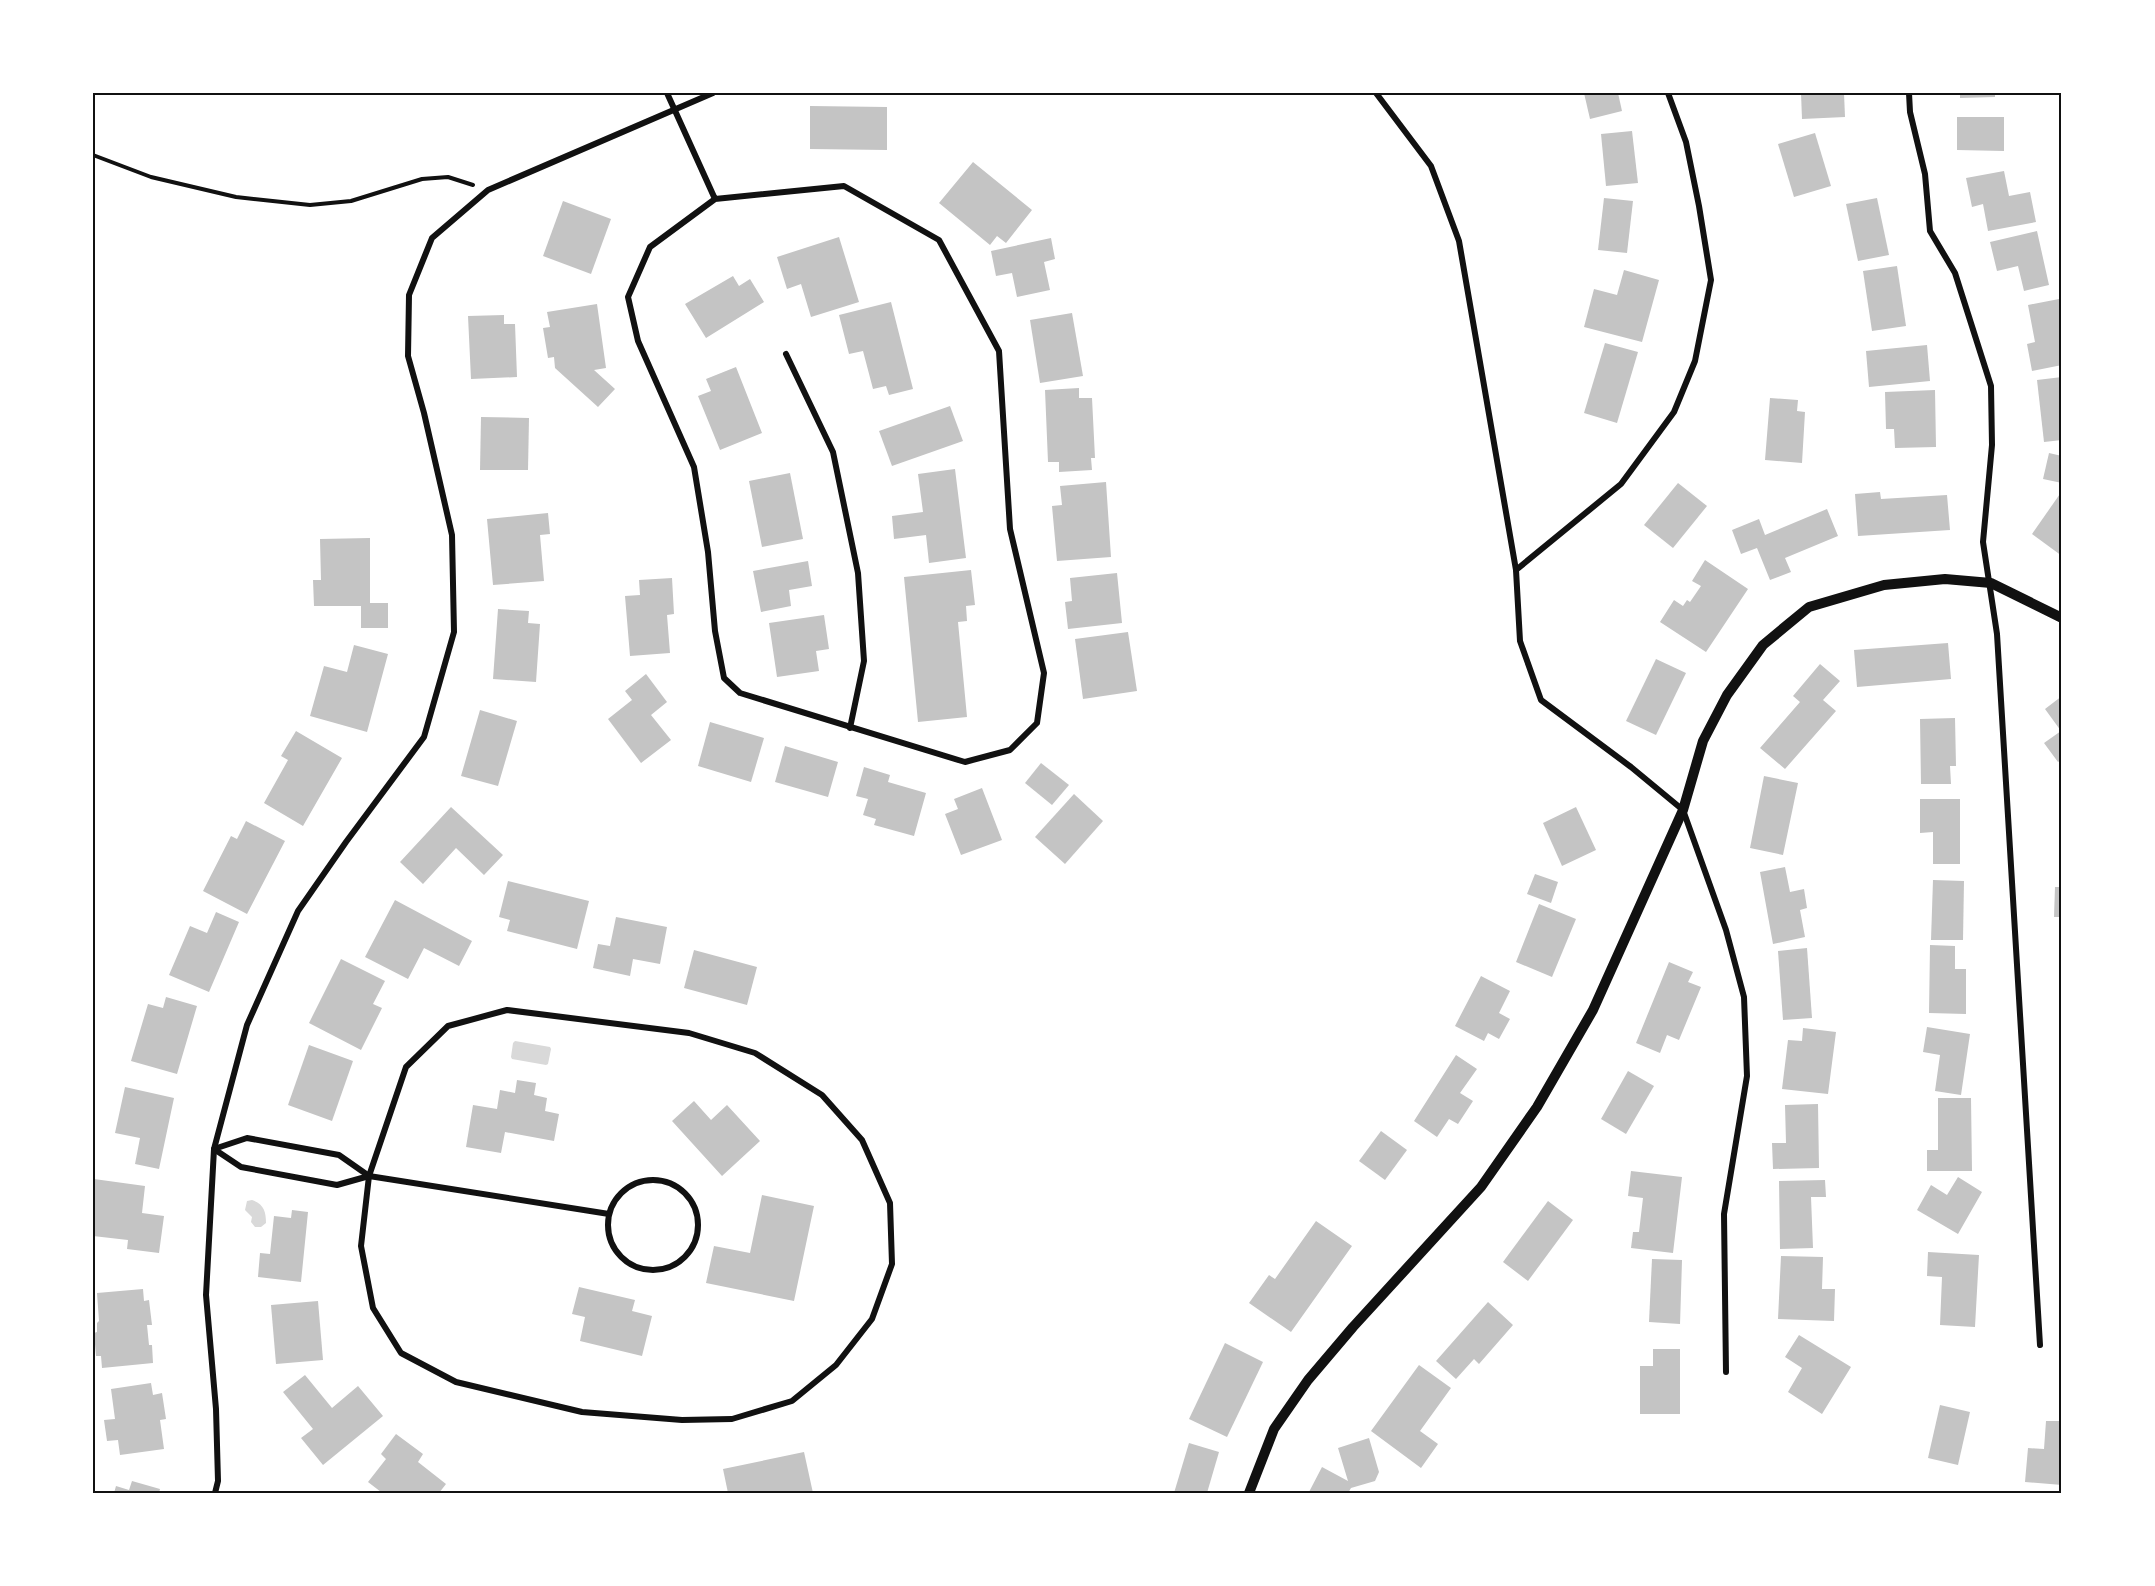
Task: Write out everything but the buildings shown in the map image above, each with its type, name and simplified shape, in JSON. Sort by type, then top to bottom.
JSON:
[{"type":"street","points":[[667,93],[715,199]]},
{"type":"street","points":[[215,1493],[218,1481],[216,1409],[206,1295],[214,1149],[248,1025],[298,911],[424,737],[454,632],[452,535],[424,413],[408,356],[409,295],[432,238],[488,190],[713,93]]},
{"type":"street","points":[[1376,93],[1431,166],[1460,241],[1516,570],[1520,641],[1541,700],[1683,810],[1726,930],[1744,997],[1747,1076],[1724,1214],[1726,1372]]},
{"type":"street","points":[[1516,570],[1621,484],[1674,412],[1695,361],[1711,280],[1686,142],[1668,93]]},
{"type":"street","points":[[1909,93],[1910,111],[1925,174],[1930,231],[1955,273],[1991,386],[1992,445],[1983,542],[1998,633],[2040,1345]]},
{"type":"street","points":[[844,186],[939,240],[999,351],[1010,528],[1044,673],[1037,723],[1010,750],[965,762],[740,693],[724,678],[715,631],[708,552],[694,467],[638,341],[628,297],[650,247],[715,199],[844,186]]},
{"type":"street","points":[[786,354],[833,452],[858,573],[864,662],[850,728]]},
{"type":"street","points":[[1249,1493],[1274,1429],[1308,1380],[1353,1327],[1481,1187],[1537,1107],[1593,1010],[1683,810],[1703,741],[1727,695],[1763,645],[1809,607],[1884,585],[1945,579],[1991,583],[2062,618]]},
{"type":"street","points":[[507,1010],[689,1033],[754,1053],[822,1095],[862,1140],[890,1203],[892,1264],[872,1319],[836,1365],[792,1401],[732,1419],[682,1419],[582,1412],[456,1382],[401,1353],[373,1308],[361,1246],[369,1176],[406,1067],[448,1026],[507,1010]]},
{"type":"street","points":[[214,1149],[247,1138],[339,1155],[369,1176]]},
{"type":"street","points":[[214,1149],[241,1167],[336,1185],[369,1176],[609,1214]]},
{"type":"street","points":[[649,1179],[663,1180],[676,1185],[687,1194],[698,1220],[697,1236],[691,1250],[680,1262],[666,1269],[650,1271],[642,1269],[621,1258],[612,1246],[607,1230],[609,1214],[614,1201],[623,1190],[649,1179]]},
{"type":"path","points":[[93,155],[151,177],[236,196],[310,205],[351,201],[422,179],[448,177],[488,190]]},
{"type":"shaded area","points":[[515,1041],[550,1047],[548,1064],[512,1059]]},
{"type":"shaded area","points":[[252,1200],[262,1206],[265,1212],[266,1223],[261,1227],[255,1227],[251,1222],[252,1217],[245,1210],[247,1201]]}]
